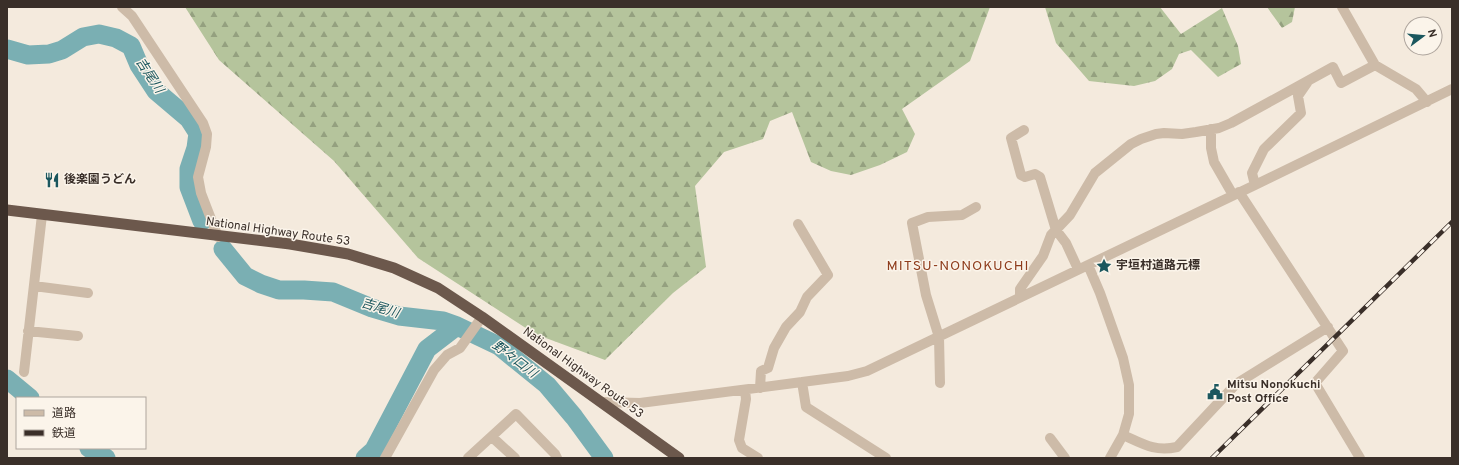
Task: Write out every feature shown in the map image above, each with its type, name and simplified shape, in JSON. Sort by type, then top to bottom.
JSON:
[{"type":"highway","name":"National Highway Route 53","points":[[7,210],[218,237],[290,244],[348,254],[394,268],[438,288],[482,317],[679,458]]},
{"type":"street","points":[[122,7],[132,16],[203,123],[207,134],[206,147],[198,177],[201,193],[218,237]]},
{"type":"street","points":[[1342,7],[1375,64],[1416,89],[1428,102]]},
{"type":"street","points":[[1020,297],[1020,289],[1044,256],[1051,235],[1070,214],[1095,173],[1131,144],[1156,134],[1182,134],[1211,129],[1231,123],[1333,67],[1342,83],[1375,64]]},
{"type":"street","points":[[1255,185],[1252,173],[1264,149],[1301,113],[1298,96],[1308,82]]},
{"type":"street","points":[[602,402],[640,403],[848,376],[867,371],[1428,102],[1452,89]]},
{"type":"street","points":[[1211,129],[1211,148],[1214,162],[1343,351],[1316,383],[1358,457]]},
{"type":"street","points":[[1024,130],[1011,138],[1021,174],[1026,177],[1035,174],[1040,177],[1056,230],[1066,243],[1078,269]]},
{"type":"street","points":[[940,383],[938,337],[926,295],[912,223],[928,217],[962,215],[976,207]]},
{"type":"street","points":[[24,372],[42,215]]},
{"type":"street","points":[[760,388],[761,371],[768,368],[774,348],[786,327],[800,312],[807,297],[828,275],[798,224]]},
{"type":"street","points":[[1088,265],[1100,293],[1123,358],[1129,385],[1129,414],[1123,435],[1110,458]]},
{"type":"street","points":[[34,286],[88,293]]},
{"type":"street","points":[[385,458],[434,370],[442,360],[460,348],[482,317]]},
{"type":"street","points":[[1123,435],[1157,449],[1177,447],[1236,384],[1328,327]]},
{"type":"street","points":[[28,331],[78,336]]},
{"type":"street","points":[[802,382],[806,407],[886,458]]},
{"type":"street","points":[[745,390],[746,399],[739,440],[742,448],[758,458]]},
{"type":"street","points":[[468,458],[516,414],[557,458]]},
{"type":"street","points":[[492,436],[515,458]]},
{"type":"street","points":[[1050,438],[1065,458]]},
{"type":"green space","points":[[185,7],[990,7],[970,61],[902,109],[915,134],[907,152],[880,165],[851,175],[831,171],[811,162],[792,112],[770,121],[763,139],[724,152],[695,186],[706,267],[673,293],[605,360],[535,334],[418,258],[334,161],[219,60]]},
{"type":"green space","points":[[1045,7],[1160,7],[1181,34],[1222,8],[1238,46],[1241,64],[1218,77],[1191,50],[1179,54],[1172,69],[1155,81],[1134,86],[1089,81],[1056,43]]},
{"type":"green space","points":[[1267,7],[1295,7],[1292,22],[1282,28]]},
{"type":"waterway","name":"吉尾川","points":[[7,49],[28,55],[49,54],[62,50],[83,37],[99,34],[116,38],[131,46],[139,65],[156,91],[189,119],[198,133],[196,148],[189,169],[189,187],[202,221]]},
{"type":"waterway","name":"吉尾川","points":[[223,249],[245,276],[261,284],[279,290],[333,292],[372,308],[399,316],[443,321],[499,346],[547,385],[574,417],[604,458]]},
{"type":"waterway","name":"野々口川","points":[[365,458],[374,450],[427,349],[457,326]]},
{"type":"waterway","name":"野々口川","points":[[7,379],[29,397]]},
{"type":"waterway","name":"野々口川","points":[[91,449],[106,458]]},
{"type":"railway","points":[[1212,458],[1452,222]]},
{"type":"place","name":"後楽園うどん","points":[[52,180]]},
{"type":"place","name":"宇垣村道路元標","points":[[1104,266]]},
{"type":"place","name":"Mitsu Nonokuchi Post Office","points":[[1215,392]]},
{"type":"district","name":"MITSU-NONOKUCHI","points":[[958,266]]}]
